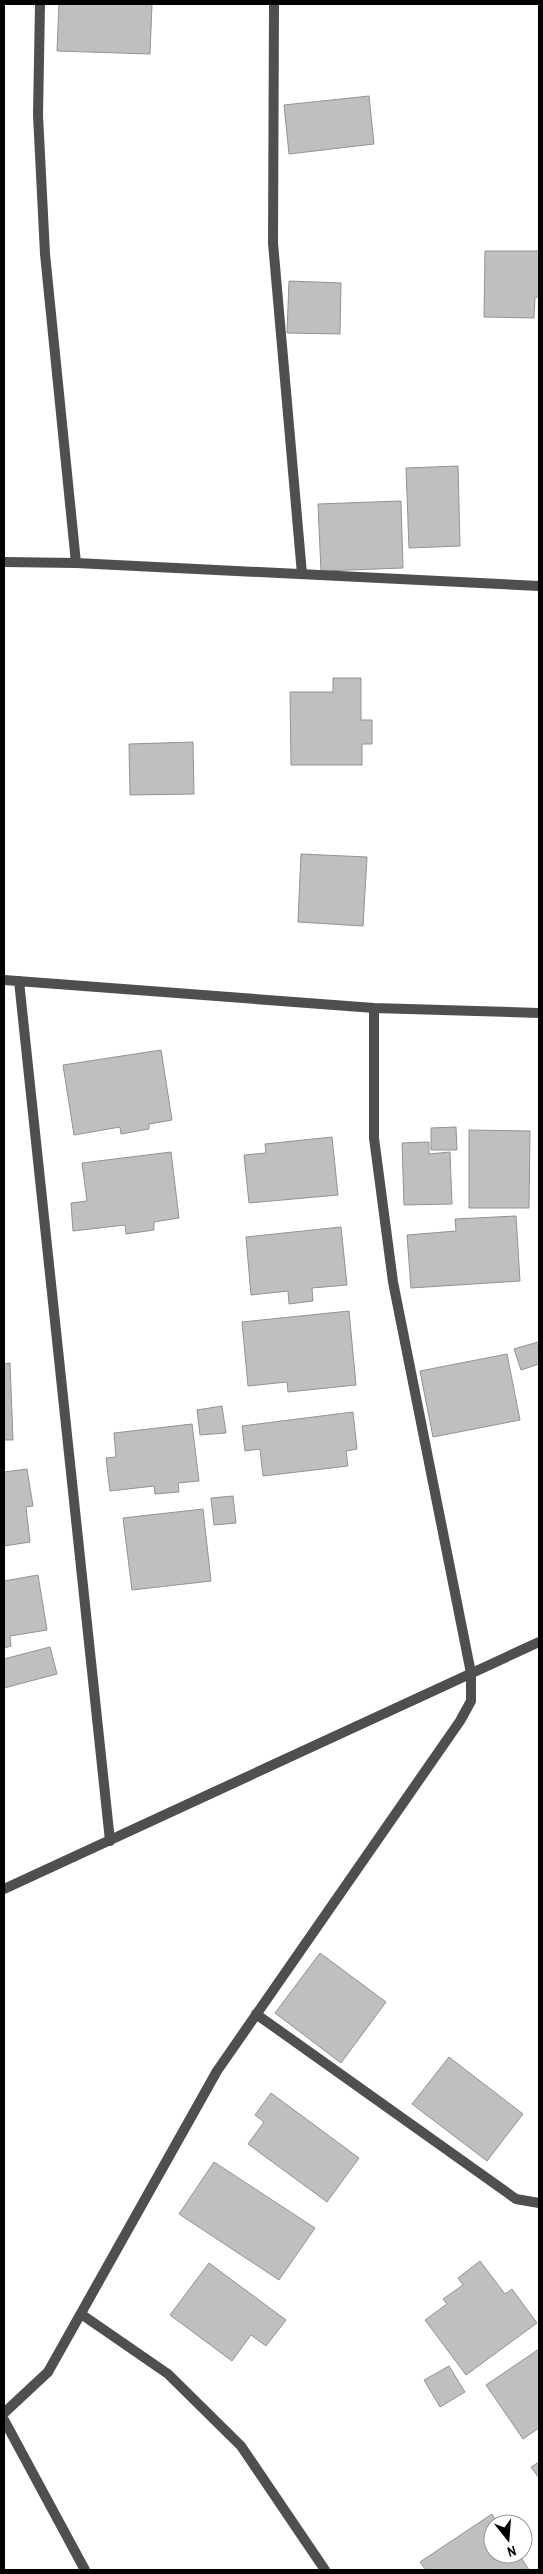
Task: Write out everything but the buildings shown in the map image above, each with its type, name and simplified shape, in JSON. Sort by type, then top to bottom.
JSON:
[{"type":"street","points":[[40,4],[38,115],[45,254],[76,563]]},
{"type":"street","points":[[274,4],[273,243],[302,574]]},
{"type":"street","points":[[4,562],[76,563],[539,586]]},
{"type":"street","points":[[4,980],[374,1008],[539,1013]]},
{"type":"street","points":[[19,981],[110,1841]]},
{"type":"street","points":[[4,2413],[48,2372],[217,2071],[460,1721],[471,1701],[471,1673],[393,1282],[374,1138],[374,1008]]},
{"type":"street","points":[[4,1889],[539,1642]]},
{"type":"street","points":[[256,2014],[516,2199],[539,2203]]},
{"type":"street","points":[[82,2314],[168,2374],[241,2446],[325,2570]]},
{"type":"street","points":[[4,2420],[85,2570]]}]
